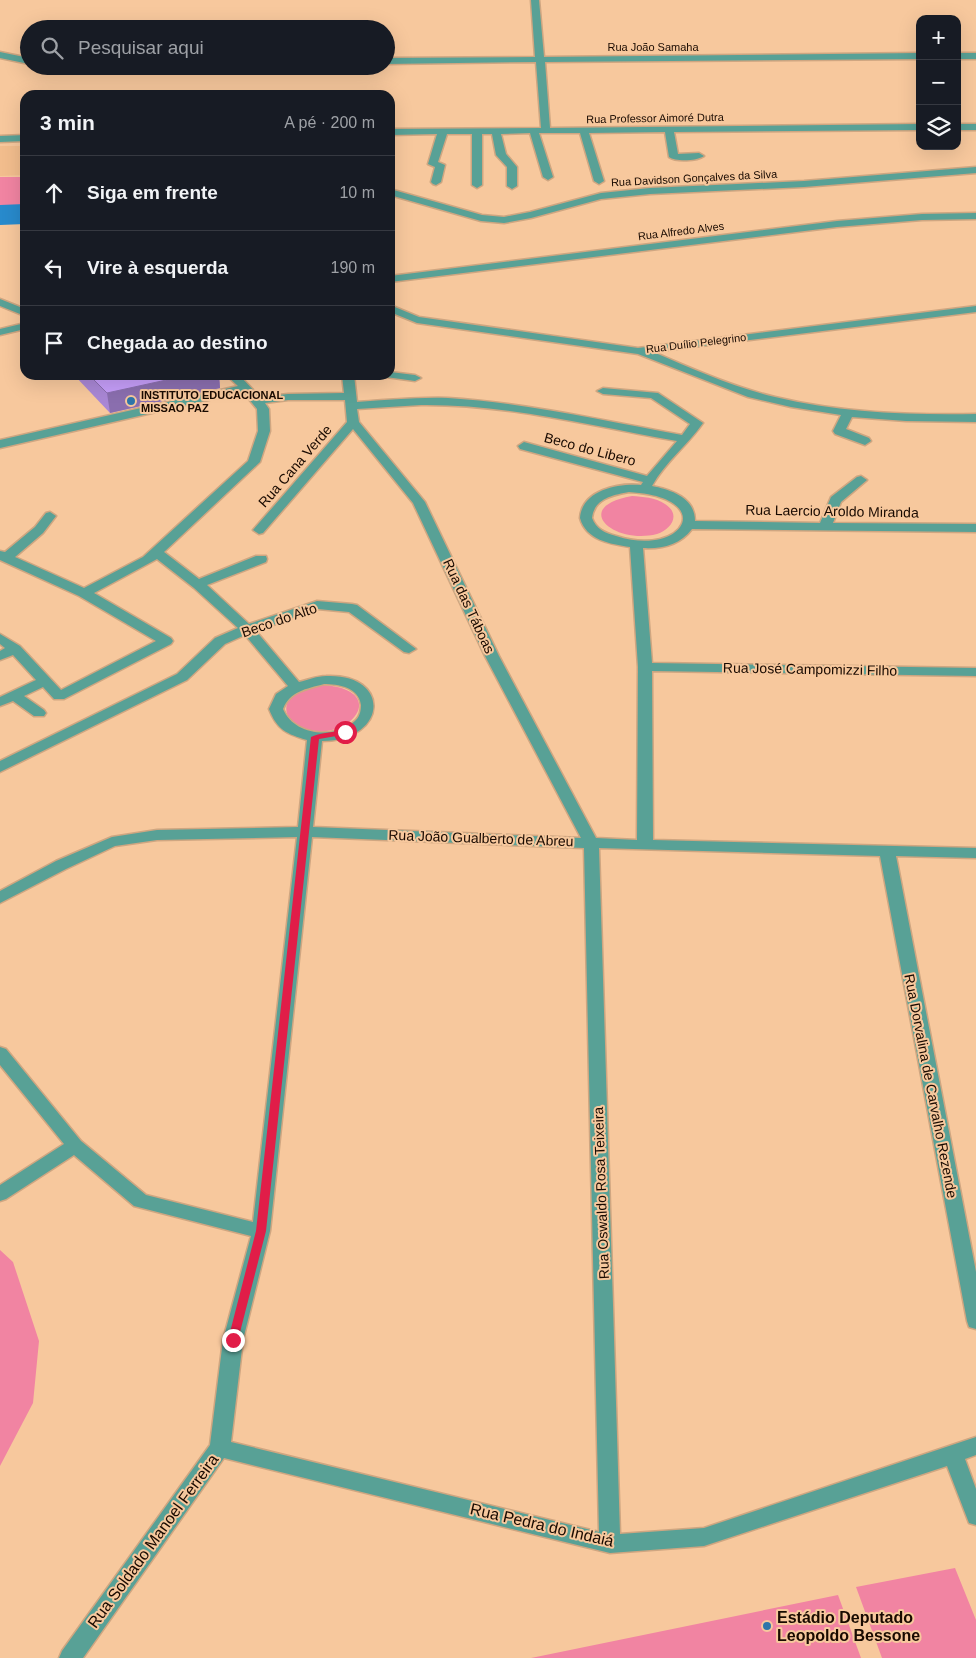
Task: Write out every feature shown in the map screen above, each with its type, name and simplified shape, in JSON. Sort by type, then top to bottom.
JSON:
[{"type":"street","points":[[535,0],[546,132]]},
{"type":"street","points":[[0,55],[20,59]]},
{"type":"street","name":"Rua João Samaha","points":[[395,61],[916,56]]},
{"type":"street","points":[[961,56],[974,57]]},
{"type":"street","points":[[961,127],[976,127]]},
{"type":"street","name":"Rua Professor Aimoré Dutra","points":[[395,132],[916,128]]},
{"type":"street","points":[[669,130],[674,157],[699,156]]},
{"type":"street","points":[[436,182],[440,165],[433,164],[443,131]]},
{"type":"street","points":[[477,131],[477,185]]},
{"type":"street","points":[[496,131],[501,155],[512,166],[512,186]]},
{"type":"street","points":[[534,132],[548,177]]},
{"type":"street","points":[[584,132],[599,180]]},
{"type":"street","points":[[0,139],[20,138]]},
{"type":"street","name":"Rua Davidson Gonçalves da Silva","points":[[395,193],[482,218],[504,220],[531,215],[600,196],[650,191],[804,184],[976,170]]},
{"type":"street","name":"Rua Alfredo Alves","points":[[395,278],[837,224],[922,217],[976,216]]},
{"type":"street","points":[[0,302],[20,311]]},
{"type":"street","name":"Rua Duílio Pelegrino","points":[[395,310],[417,320],[638,350],[976,310]]},
{"type":"street","points":[[0,332],[20,327]]},
{"type":"street","points":[[638,350],[737,390],[790,404],[919,419],[976,418]]},
{"type":"street","points":[[395,376],[415,378]]},
{"type":"street","points":[[84,593],[148,560],[254,462],[264,431],[263,409],[237,380]]},
{"type":"street","points":[[349,380],[353,422]]},
{"type":"street","points":[[0,444],[246,388]]},
{"type":"street","points":[[603,390],[654,395],[697,423],[686,439],[647,484],[613,491],[600,496],[590,503],[586,512],[587,521],[593,530],[619,543],[636,545],[653,544],[669,540],[681,534],[688,525],[690,515],[685,506],[676,498],[647,484]]},
{"type":"street","points":[[257,401],[288,397],[351,401],[461,403],[556,416],[686,439]]},
{"type":"street","points":[[849,412],[839,432],[865,441]]},
{"type":"street","name":"Rua Cana Verde","points":[[259,530],[353,422]]},
{"type":"street","name":"Rua das Táboas","points":[[353,422],[419,502],[492,656],[591,842]]},
{"type":"street","name":"Beco do Libero","points":[[524,446],[647,484]]},
{"type":"street","points":[[825,526],[835,500],[861,480]]},
{"type":"street","points":[[0,638],[15,650],[59,696],[166,641],[84,593],[3,556],[39,530],[50,516]]},
{"type":"street","name":"Rua Laercio Aroldo Miranda","points":[[688,525],[976,528]]},
{"type":"street","points":[[636,545],[645,667],[645,844]]},
{"type":"street","points":[[156,552],[198,584],[248,630],[295,686]]},
{"type":"street","points":[[198,584],[261,559]]},
{"type":"street","name":"Beco do Alto","points":[[0,766],[182,677],[220,642],[317,605],[352,608],[409,649]]},
{"type":"street","points":[[0,656],[15,650]]},
{"type":"street","name":"Rua José Campomizzi Filho","points":[[645,667],[976,672]]},
{"type":"street","points":[[324,680],[352,685],[362,691],[368,699],[369,709],[366,718],[357,726],[345,732],[330,736],[315,737],[294,732],[279,721],[276,712],[277,702],[295,686],[324,680]]},
{"type":"street","points":[[0,702],[44,681]]},
{"type":"street","points":[[14,695],[39,713]]},
{"type":"street","name":"Rua Soldado Manoel Ferreira","points":[[70,1658],[220,1448],[233,1340],[261,1231],[315,737]]},
{"type":"street","name":"Rua João Gualberto de Abreu","points":[[0,898],[60,865],[112,842],[157,835],[305,832],[645,844],[976,852]]},
{"type":"street","name":"Rua Oswaldo Rosa Teixeira","points":[[591,842],[610,1544]]},
{"type":"street","name":"Rua Dorvalina de Carvalho Rezende","points":[[887,851],[976,1321]]},
{"type":"street","points":[[0,1053],[75,1146],[140,1201],[261,1231]]},
{"type":"street","points":[[0,1194],[75,1146]]},
{"type":"street","name":"Rua Pedra do Indaiá","points":[[220,1448],[610,1544],[704,1537],[954,1456],[976,1446]]},
{"type":"street","points":[[954,1456],[976,1516]]},
{"type":"shaded area","points":[[0,146],[20,146],[20,175],[0,176]]},
{"type":"shaded area","points":[[0,177],[20,177],[20,223],[0,222]]},
{"type":"shaded area","points":[[632,496],[653,499],[670,508],[673,512],[673,521],[667,529],[657,534],[641,536],[614,530],[605,523],[601,516],[604,508],[614,501]]},
{"type":"shaded area","points":[[323,685],[344,689],[356,696],[359,706],[356,715],[346,724],[333,730],[318,731],[295,724],[287,714],[286,709],[289,699],[303,690]]},
{"type":"shaded area","points":[[0,1250],[13,1262],[39,1341],[33,1403],[0,1466]]},
{"type":"shaded area","points":[[955,1568],[976,1620],[976,1658],[882,1658],[856,1587]]},
{"type":"shaded area","name":"Estádio Deputado Leopoldo Bessone","points":[[838,1595],[861,1658],[531,1658]]},
{"type":"building","points":[[94,380],[166,380],[107,393]]},
{"type":"waterway","points":[[0,215],[20,214]]},
{"type":"place","name":"INSTITUTO EDUCACIONAL MISSAO PAZ","points":[[131,401]]},
{"type":"place","name":"Estádio Deputado Leopoldo Bessone","points":[[767,1626]]},
{"type":"route","points":[[233,1340],[261,1231],[315,737],[345,732]]}]
